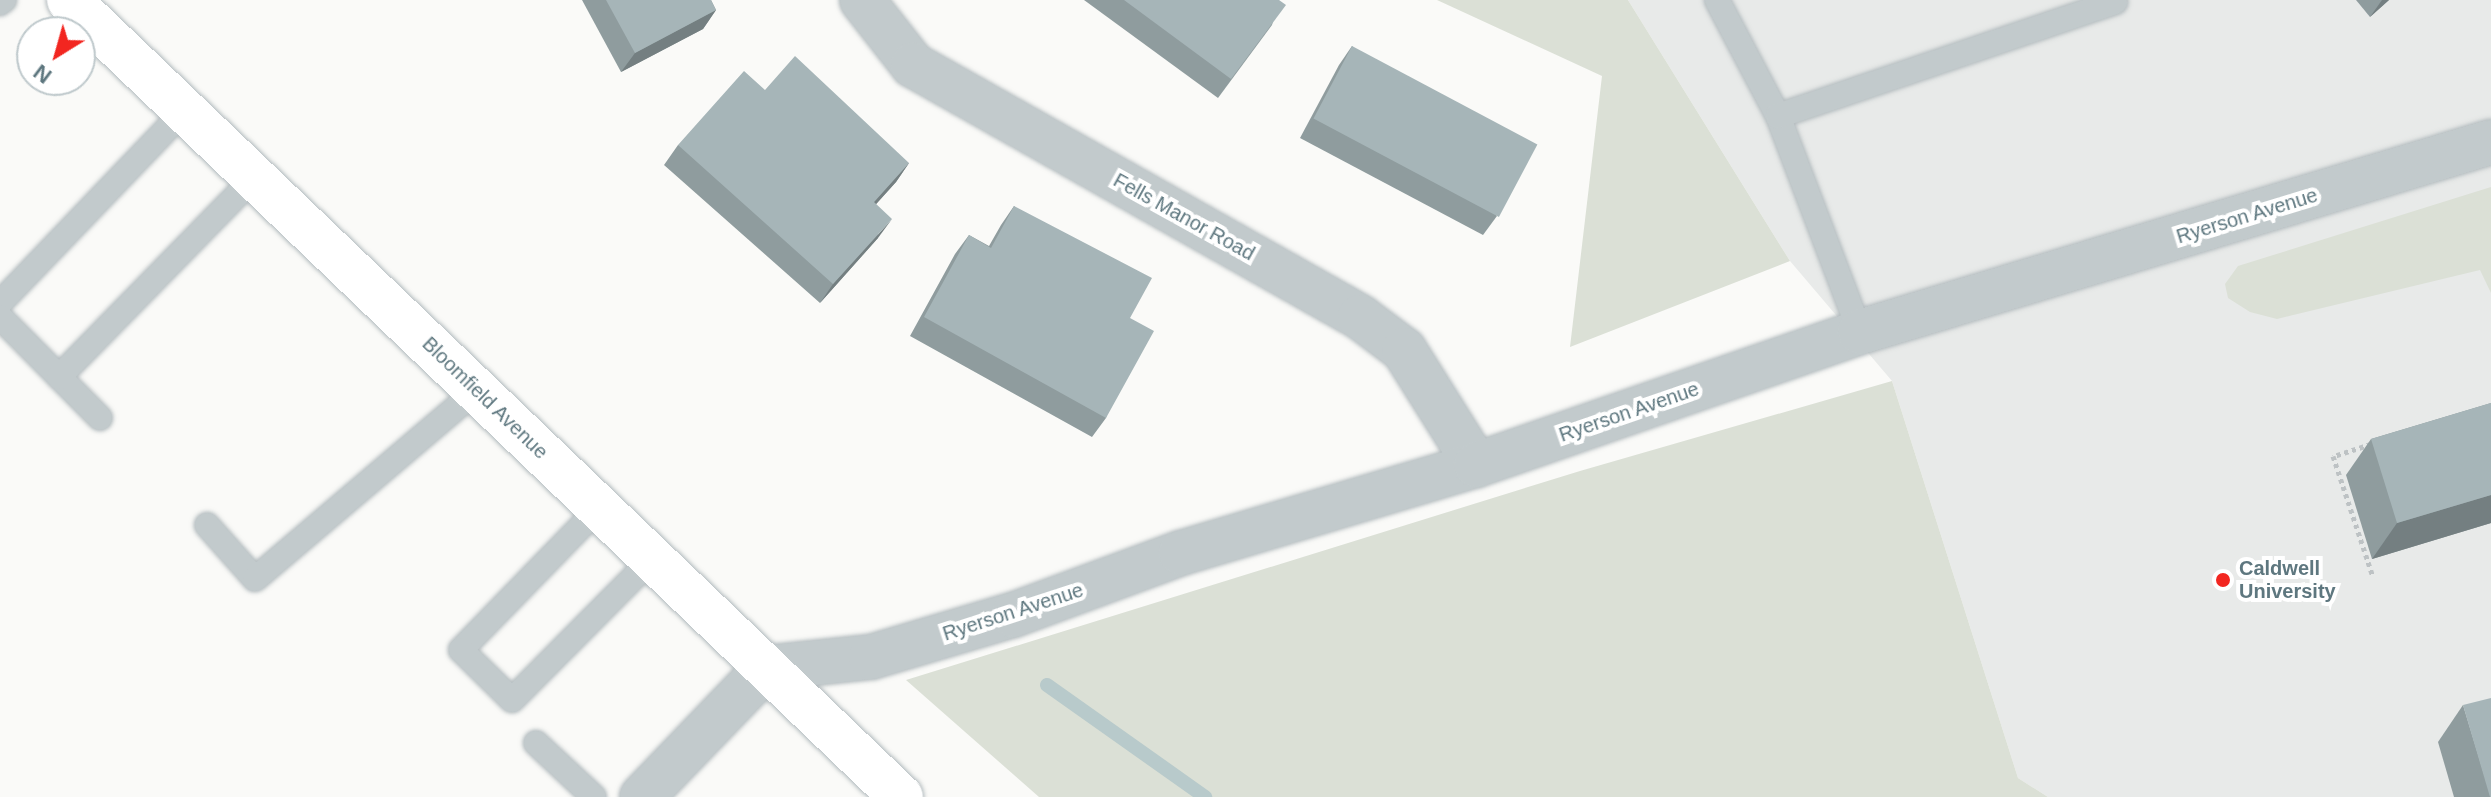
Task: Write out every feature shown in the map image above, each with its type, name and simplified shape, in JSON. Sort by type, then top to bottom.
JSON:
[{"type":"main road","name":"Bloomfield Avenue","points":[[69,0],[901,797]]},
{"type":"street","name":"Fells Manor Road","points":[[862,0],[913,65],[1360,317],[1404,350],[1476,465]]},
{"type":"street","name":"Ryerson Avenue","points":[[766,668],[871,657],[1013,615],[1181,553],[1476,465],[1860,332],[2491,142]]},
{"type":"street","points":[[642,797],[766,668]]},
{"type":"lane","points":[[1717,0],[1778,116],[1860,332]]},
{"type":"lane","points":[[1778,116],[2115,2]]},
{"type":"lane","points":[[0,303],[185,110]]},
{"type":"lane","points":[[59,377],[254,178]]},
{"type":"lane","points":[[0,317],[100,418]]},
{"type":"lane","points":[[207,525],[255,579],[477,390]]},
{"type":"lane","points":[[599,508],[461,650],[512,700],[652,559]]},
{"type":"lane","points":[[536,743],[594,797]]},
{"type":"path","points":[[2373,577],[2333,456],[2376,443]]},
{"type":"shaded area","points":[[1437,0],[1628,0],[1790,261],[1570,347],[1602,76]]},
{"type":"shaded area","name":"Caldwell University","points":[[1628,0],[2491,0],[2491,797],[2048,797],[2018,778],[1892,381],[1790,261]]},
{"type":"shaded area","points":[[2491,187],[2491,293],[2480,270],[2277,319],[2250,312],[2228,298],[2225,284],[2238,266]]},
{"type":"shaded area","points":[[1892,381],[2018,778],[2048,797],[1039,797],[906,680],[1580,471]]},
{"type":"building","points":[[606,0],[711,0],[716,10],[635,53]]},
{"type":"building","points":[[1124,0],[1279,0],[1286,5],[1231,79]]},
{"type":"building","points":[[1352,46],[1537,145],[1499,217],[1314,118]]},
{"type":"building","points":[[795,56],[909,163],[874,202],[892,219],[833,284],[678,145],[744,71],[765,90]]},
{"type":"building","points":[[1014,206],[1152,278],[1130,318],[1154,331],[1106,418],[924,317],[969,235],[991,248]]},
{"type":"building","points":[[2491,403],[2491,495],[2397,523],[2371,439]]},
{"type":"building","points":[[2491,698],[2491,797],[2490,797],[2463,705]]},
{"type":"waterway","points":[[1047,685],[1205,797]]},
{"type":"place","name":"Caldwell University","points":[[2223,580]]}]
